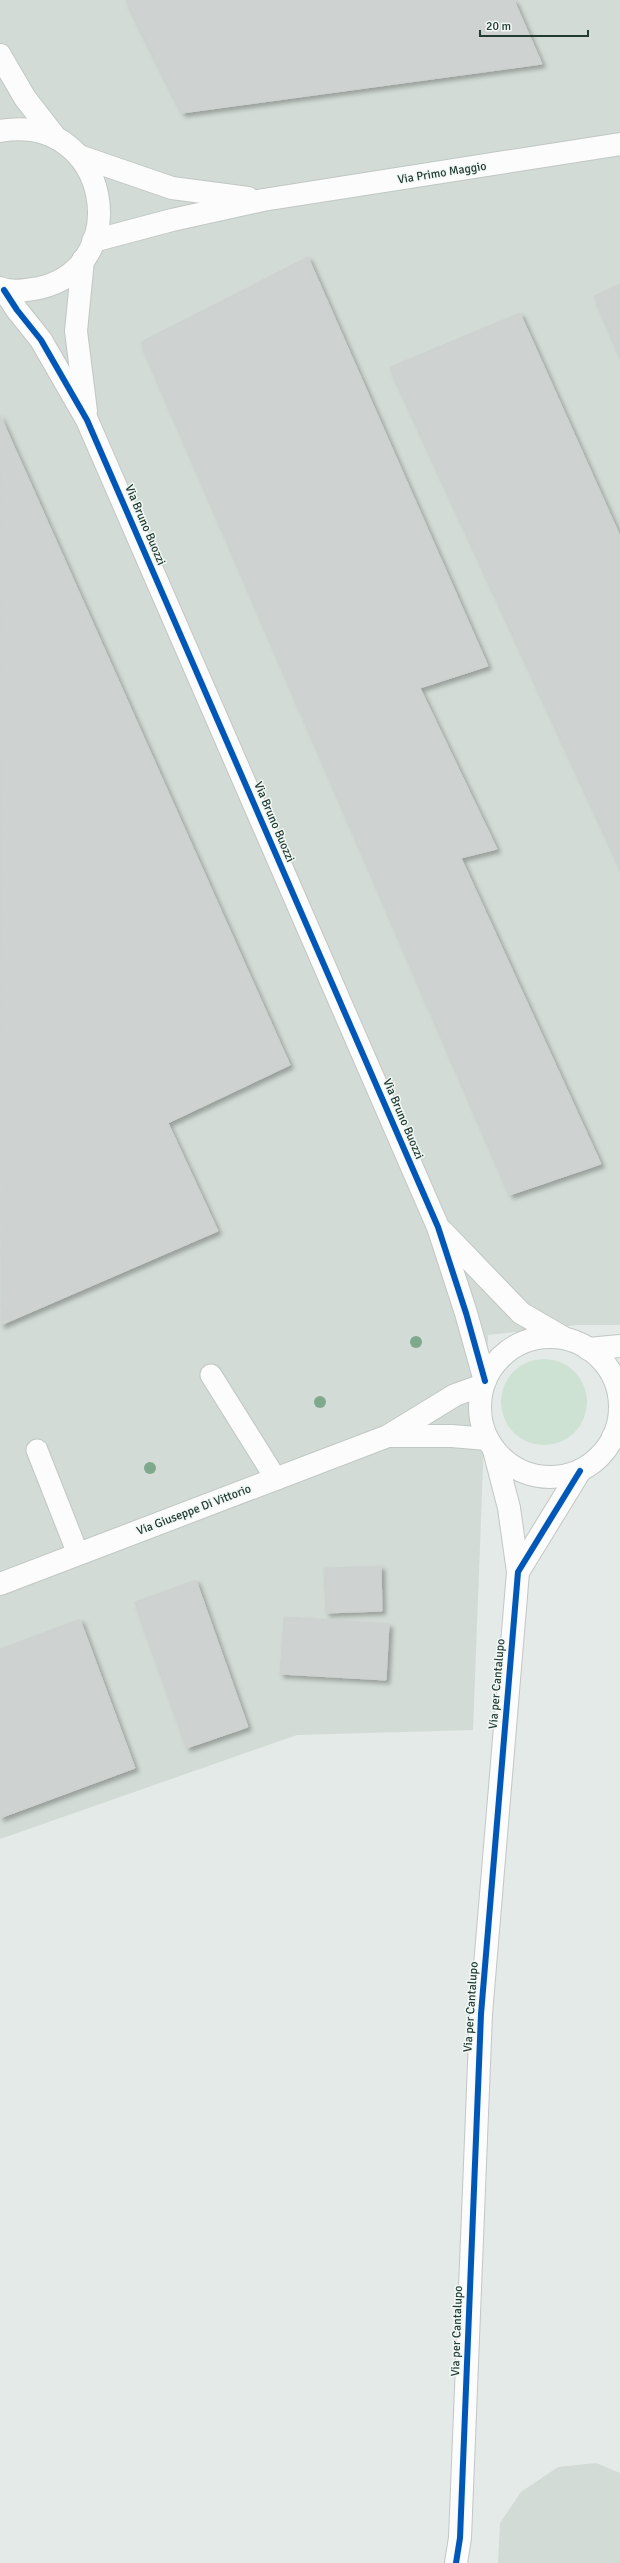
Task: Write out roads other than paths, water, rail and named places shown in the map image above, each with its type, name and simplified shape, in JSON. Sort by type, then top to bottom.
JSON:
[{"type":"street","points":[[0,55],[25,98],[56,138],[79,156]]},
{"type":"street","points":[[0,131],[15,129],[36,130],[56,138]]},
{"type":"street","name":"Via Primo Maggio","points":[[88,250],[172,220],[263,200],[620,144]]},
{"type":"street","name":"Via Primo Maggio","points":[[79,156],[172,188],[263,200]]},
{"type":"street","name":"Via Bruno Buozzi","points":[[79,156],[92,174],[99,196],[99,219],[88,250],[76,331],[87,420]]},
{"type":"street","points":[[2,289],[26,291],[48,286],[67,275],[88,250]]},
{"type":"street","name":"Via Bruno Buozzi","points":[[2,289],[41,340],[87,420],[438,1227],[466,1313],[484,1383]]},
{"type":"street","name":"Via Bruno Buozzi","points":[[438,1227],[521,1313],[566,1339]]},
{"type":"street","points":[[546,1337],[566,1339],[588,1349],[604,1362],[614,1379],[620,1398],[617,1434],[599,1457],[580,1471],[557,1477],[533,1476],[511,1466],[490,1444],[480,1413],[484,1383],[495,1364],[509,1351],[527,1342],[546,1337]]},
{"type":"street","points":[[588,1349],[620,1346]]},
{"type":"street","name":"Via Giuseppe Di Vittorio","points":[[0,1584],[388,1436],[455,1395],[484,1383]]},
{"type":"street","name":"Via Giuseppe Di Vittorio","points":[[388,1436],[452,1436],[490,1444]]},
{"type":"street","name":"Via per Cantalupo","points":[[456,2563],[460,2538],[481,2014],[518,1572],[509,1508],[490,1444]]},
{"type":"street","name":"Via per Cantalupo","points":[[518,1572],[580,1471]]},
{"type":"lane","points":[[211,1375],[276,1479]]},
{"type":"lane","points":[[37,1450],[78,1554]]}]
